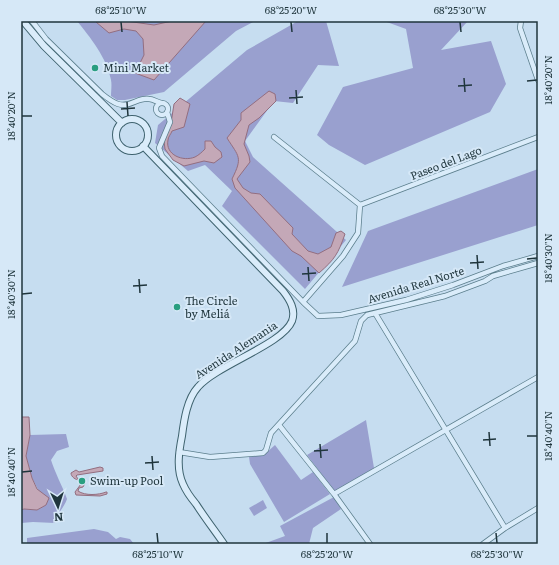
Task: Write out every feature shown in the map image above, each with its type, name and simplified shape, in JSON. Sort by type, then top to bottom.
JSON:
[{"type":"street","points":[[23,21],[44,46],[122,123]]},
{"type":"street","points":[[32,21],[46,39],[110,100],[117,104],[128,105],[145,99],[154,100],[158,105]]},
{"type":"street","points":[[520,21],[520,28],[538,80]]},
{"type":"street","points":[[158,105],[166,105],[165,114],[160,116],[157,113],[155,108],[158,105]]},
{"type":"street","name":"Avenida Real Norte","points":[[165,114],[169,117],[169,124],[159,148],[162,156],[318,316],[341,315],[406,300],[503,266],[538,256]]},
{"type":"street","points":[[130,120],[138,121],[146,127],[148,135],[146,143],[140,149],[131,151],[123,148],[119,144],[116,136],[122,123],[130,120]]},
{"type":"street","points":[[274,137],[360,205],[358,233],[343,256],[303,302]]},
{"type":"street","name":"Paseo del Lago","points":[[360,205],[538,137]]},
{"type":"street","name":"Avenida Alemania","points":[[143,146],[283,291],[293,306],[292,320],[287,329],[281,335],[208,378],[196,388],[186,413],[179,452],[180,477],[183,484],[224,544]]},
{"type":"street","points":[[179,452],[210,457],[261,454],[264,451],[269,438],[279,425],[355,341],[361,321],[364,317],[445,296],[485,281],[493,276],[538,263]]},
{"type":"street","points":[[375,313],[505,528]]},
{"type":"street","points":[[334,494],[538,377]]},
{"type":"street","points":[[279,425],[334,494],[370,544]]},
{"type":"street","points":[[482,544],[538,508]]},
{"type":"shaded area","points":[[77,21],[255,21],[236,31],[164,92],[125,100],[117,100],[111,96],[111,80],[102,56]]},
{"type":"shaded area","points":[[126,21],[154,25],[172,21],[206,21],[154,80],[135,73],[144,55],[143,39],[136,31],[124,29],[109,33],[96,22]]},
{"type":"shaded area","points":[[298,21],[326,21],[339,66],[318,65],[293,103],[274,101],[245,141],[253,157],[346,240],[305,289],[222,206],[232,191],[205,165],[188,171],[155,143],[158,125],[247,50]]},
{"type":"shaded area","points":[[384,21],[468,21],[441,50],[491,41],[506,84],[490,112],[365,165],[329,145],[317,135],[343,87],[413,68],[406,29]]},
{"type":"shaded area","points":[[269,91],[275,94],[276,101],[259,118],[249,125],[244,144],[250,162],[237,179],[243,188],[251,193],[260,194],[293,228],[292,234],[308,251],[318,254],[331,247],[336,233],[341,231],[345,234],[335,256],[319,273],[301,256],[292,251],[235,188],[232,179],[238,166],[238,157],[227,138],[241,120],[241,113]]},
{"type":"shaded area","points":[[180,98],[190,104],[184,127],[172,131],[168,138],[169,150],[180,158],[190,158],[196,156],[205,149],[205,141],[211,141],[221,152],[222,157],[214,163],[204,161],[184,166],[173,160],[165,149],[164,141],[171,123],[174,104]]},
{"type":"shaded area","points":[[538,169],[538,225],[342,287],[368,231]]},
{"type":"shaded area","points":[[21,417],[29,417],[30,435],[26,456],[32,478],[37,489],[49,498],[46,505],[37,510],[21,510]]},
{"type":"shaded area","points":[[366,420],[374,468],[335,492],[307,455]]},
{"type":"shaded area","points":[[66,434],[69,447],[57,451],[51,460],[67,499],[66,502],[57,516],[55,523],[21,523],[21,510],[37,510],[46,505],[32,478],[26,456],[30,435]]},
{"type":"shaded area","points":[[275,445],[301,480],[313,472],[330,494],[284,522],[250,464],[249,457],[265,454]]},
{"type":"shaded area","name":"Swim-up Pool","points":[[100,467],[103,468],[103,471],[76,476],[85,483],[83,487],[79,488],[78,491],[88,494],[100,494],[107,492],[107,494],[100,496],[76,495],[75,492],[81,484],[79,480],[73,477],[71,473],[76,470],[79,472]]},
{"type":"shaded area","points":[[334,497],[341,509],[313,528],[309,544],[263,544],[285,536],[280,526]]},
{"type":"shaded area","points":[[263,500],[267,508],[254,516],[249,508]]},
{"type":"shaded area","points":[[94,529],[108,532],[116,539],[120,537],[130,539],[134,544],[27,544],[27,538]]},
{"type":"place","name":"Mini Market","points":[[95,68]]},
{"type":"place","name":"The Circle by Meliá","points":[[177,307]]},
{"type":"place","name":"Swim-up Pool","points":[[82,481]]}]
